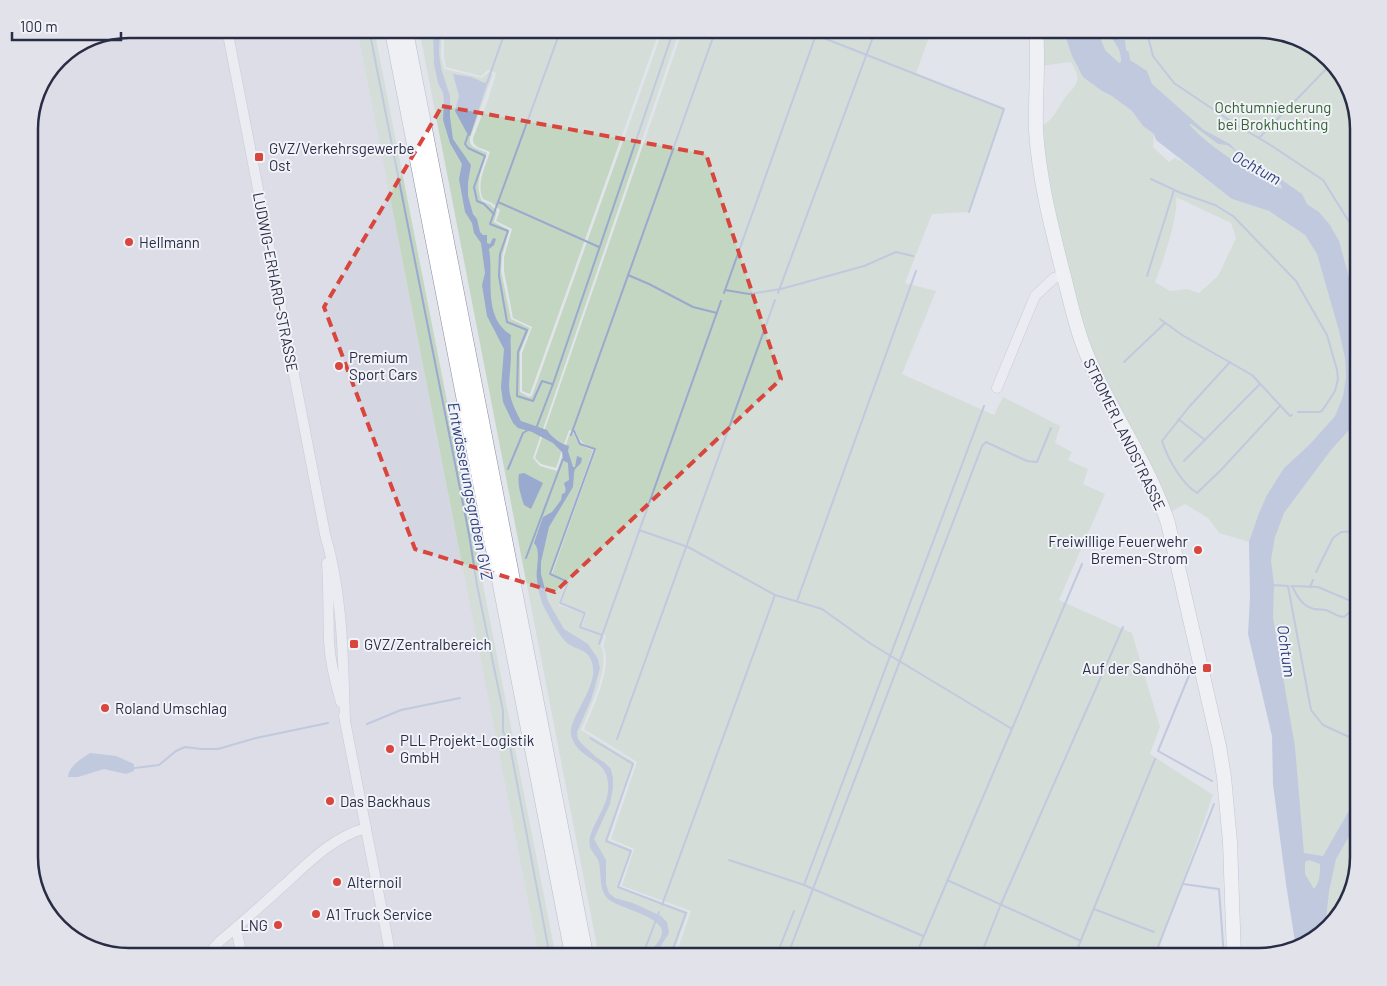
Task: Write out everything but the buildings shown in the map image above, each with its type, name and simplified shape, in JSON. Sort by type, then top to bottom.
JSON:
[{"type":"highway","points":[[394,38],[571,948]]},
{"type":"highway","points":[[407,38],[584,948]]},
{"type":"main road","name":"STROMER LANDSTRASSE","points":[[1036,38],[1036,131],[1041,180],[1081,341],[1098,382],[1151,479],[1168,523],[1219,746],[1230,842],[1234,948]]},
{"type":"street","name":"LUDWIG-ERHARD-STRASSE","points":[[228,38],[325,534],[330,596],[329,641],[389,948]]},
{"type":"street","points":[[997,388],[1035,296],[1054,278],[1064,275]]},
{"type":"street","points":[[214,948],[338,838],[350,832],[366,828]]},
{"type":"street","points":[[236,928],[240,948]]},
{"type":"highlighted area","points":[[442,106],[706,154],[781,379],[555,592],[415,549],[324,307]]},
{"type":"shaded area","points":[[359,38],[537,948],[117,948],[99,944],[73,930],[60,917],[44,892],[38,869],[38,117],[44,94],[56,73],[69,60],[94,44],[111,39]]},
{"type":"green space","points":[[359,38],[376,38],[554,948],[537,948]]},
{"type":"green space","points":[[421,38],[442,38],[441,56],[444,69],[482,78],[489,72],[493,74],[470,138],[470,143],[473,147],[487,153],[479,183],[482,201],[491,205],[497,211],[494,222],[509,230],[502,257],[501,271],[511,319],[530,328],[520,352],[520,392],[529,397],[532,396],[660,38],[677,38],[533,458],[540,466],[557,471],[570,433],[574,434],[581,445],[593,450],[549,575],[566,582],[558,605],[584,613],[579,627],[604,637],[601,646],[603,664],[601,676],[581,730],[634,762],[608,840],[632,850],[619,887],[688,912],[675,948],[597,948]]},
{"type":"green space","points":[[444,38],[657,38],[530,394],[522,391],[522,353],[532,327],[513,318],[504,271],[504,257],[512,229],[496,221],[500,210],[492,203],[483,199],[480,187],[490,152],[478,147],[473,141],[496,73],[488,70],[481,76],[446,67]]},
{"type":"green space","points":[[680,38],[929,38],[916,73],[1004,109],[969,212],[932,214],[905,283],[936,291],[902,374],[994,415],[1003,397],[1060,426],[1055,443],[1072,452],[1068,460],[1088,469],[1083,484],[1105,494],[1059,600],[1132,633],[1160,727],[1150,754],[1213,795],[1160,946],[1167,948],[678,948],[691,911],[622,886],[634,849],[611,839],[637,762],[584,729],[604,676],[606,654],[603,646],[606,636],[582,626],[587,612],[561,604],[569,581],[552,574],[596,449],[583,443],[576,432],[569,430],[556,468],[541,464],[535,458]]},
{"type":"green space","points":[[1041,38],[1066,38],[1077,67],[1102,91],[1112,95],[1132,111],[1143,126],[1154,134],[1153,147],[1169,162],[1175,158],[1182,161],[1232,199],[1269,211],[1305,235],[1317,253],[1345,359],[1346,377],[1343,396],[1335,416],[1310,444],[1284,468],[1249,542],[1219,533],[1208,518],[1185,504],[1172,511],[1147,457],[1086,343],[1046,178],[1042,126],[1056,112],[1076,84],[1077,76],[1071,62],[1040,66]],"holes":[[[1176,197],[1231,223],[1236,238],[1218,276],[1199,293],[1187,289],[1170,291],[1155,282],[1173,228]]]},
{"type":"green space","name":"Ochtumniederung bei Brokhuchting","points":[[1079,38],[1270,38],[1288,42],[1314,56],[1323,64],[1340,88],[1349,117],[1350,345],[1315,237]]},
{"type":"green space","name":"Ochtumniederung bei Brokhuchting","points":[[1350,362],[1350,857],[1348,875],[1340,898],[1323,922],[1302,937],[1259,534],[1340,418]]},
{"type":"water","points":[[433,38],[440,38],[441,68],[450,96],[453,139],[471,165],[468,196],[473,214],[477,219],[480,232],[483,235],[487,235],[487,243],[490,244],[493,238],[496,239],[494,245],[489,249],[491,296],[496,318],[511,335],[509,388],[512,402],[521,421],[547,430],[556,440],[569,446],[568,451],[573,467],[575,467],[577,456],[582,458],[581,463],[575,469],[573,487],[549,527],[541,562],[541,574],[548,601],[564,629],[588,644],[598,659],[600,668],[591,700],[577,732],[578,739],[582,744],[611,769],[613,778],[610,804],[594,839],[606,860],[606,884],[609,893],[615,898],[633,903],[661,916],[667,922],[669,933],[660,948],[654,948],[662,934],[660,926],[655,921],[616,904],[604,894],[598,861],[590,847],[591,833],[606,801],[608,783],[602,768],[574,743],[571,728],[593,676],[592,661],[586,653],[562,638],[543,605],[537,580],[538,551],[534,543],[543,517],[552,512],[561,500],[562,494],[566,491],[564,483],[569,480],[568,463],[562,460],[562,452],[553,443],[532,432],[518,428],[513,423],[503,402],[501,387],[504,349],[487,316],[482,285],[485,273],[481,243],[474,233],[472,223],[465,212],[459,179],[462,164],[450,143],[443,120],[443,93],[438,83],[434,64]]},
{"type":"water","name":"Ochtum","points":[[1066,38],[1100,38],[1105,50],[1119,63],[1121,62],[1120,52],[1112,38],[1125,40],[1130,60],[1147,71],[1152,84],[1204,130],[1230,144],[1251,164],[1263,167],[1302,194],[1307,204],[1319,212],[1330,225],[1339,241],[1350,281],[1350,429],[1331,450],[1284,513],[1275,537],[1271,560],[1274,585],[1273,618],[1295,747],[1304,853],[1323,856],[1350,809],[1350,835],[1336,859],[1329,891],[1326,919],[1314,930],[1295,941],[1273,784],[1272,736],[1248,634],[1250,597],[1249,542],[1267,495],[1284,468],[1310,444],[1335,416],[1343,396],[1346,377],[1345,359],[1339,331],[1317,254],[1305,235],[1269,211],[1232,199],[1156,140],[1154,134],[1143,126],[1132,111],[1083,77],[1072,56]],"holes":[[[1189,124],[1218,144],[1227,145],[1233,149],[1247,166],[1281,185],[1282,189],[1232,160],[1207,141]],[[1309,860],[1320,864],[1319,880],[1314,889],[1305,874],[1305,862]]]},
{"type":"water","points":[[453,74],[471,77],[485,83],[488,82],[470,136],[455,111],[459,96]]},
{"type":"water","points":[[524,473],[543,483],[531,509],[524,505],[520,490],[519,474]]},
{"type":"water","points":[[90,753],[116,756],[134,764],[134,771],[126,774],[104,769],[78,777],[68,777],[73,766]]},
{"type":"waterway","name":"Entwässerungsgraben GVZ","points":[[371,38],[503,711],[503,732],[509,741],[548,948]]},
{"type":"waterway","points":[[487,83],[503,38]]},
{"type":"waterway","points":[[552,384],[542,381],[533,401],[517,396],[518,352],[527,330],[507,322],[499,276],[500,254],[508,231],[490,224],[558,38]]},
{"type":"waterway","points":[[537,426],[671,38]]},
{"type":"waterway","points":[[571,435],[713,38]]},
{"type":"waterway","points":[[724,293],[815,38]]},
{"type":"waterway","points":[[824,38],[1004,109],[969,212]]},
{"type":"waterway","points":[[778,293],[873,38]]},
{"type":"waterway","points":[[1148,38],[1153,56],[1174,83],[1323,180],[1350,223]]},
{"type":"waterway","points":[[1259,138],[1327,69]]},
{"type":"waterway","points":[[468,135],[465,144],[468,148],[485,156],[474,187],[477,201],[484,204],[494,214]]},
{"type":"waterway","points":[[1151,179],[1181,193],[1215,205],[1233,216],[1296,281],[1327,335],[1338,379],[1335,391],[1322,411],[1298,412]]},
{"type":"waterway","points":[[1147,276],[1174,190]]},
{"type":"waterway","points":[[498,202],[599,247]]},
{"type":"waterway","points":[[725,290],[749,294],[781,289],[864,266],[896,252],[913,256]]},
{"type":"waterway","points":[[797,601],[916,271]]},
{"type":"waterway","points":[[628,275],[693,307],[717,313]]},
{"type":"waterway","points":[[617,739],[775,300]]},
{"type":"waterway","points":[[599,644],[721,301]]},
{"type":"waterway","points":[[1160,319],[1182,335],[1252,375],[1290,416],[1292,415]]},
{"type":"waterway","points":[[1124,362],[1165,323]]},
{"type":"waterway","points":[[1230,362],[1189,407],[1162,441],[1176,470],[1191,489],[1197,493],[1280,406]]},
{"type":"waterway","points":[[1184,461],[1260,384]]},
{"type":"waterway","points":[[804,885],[984,406]]},
{"type":"waterway","points":[[1178,419],[1205,440]]},
{"type":"waterway","points":[[790,948],[982,446],[986,442],[1027,461],[1037,462],[1051,428]]},
{"type":"waterway","points":[[508,469],[523,433],[528,430]]},
{"type":"waterway","points":[[574,431],[580,444],[595,449],[550,574],[568,582],[560,603],[585,613],[580,627],[602,635]]},
{"type":"waterway","points":[[526,558],[563,459]]},
{"type":"waterway","points":[[639,530],[688,547],[775,595],[822,609],[871,644],[1012,729]]},
{"type":"waterway","points":[[1316,572],[1333,538],[1341,532],[1350,531]]},
{"type":"waterway","points":[[919,948],[1082,564]]},
{"type":"waterway","points":[[1310,587],[1313,580]]},
{"type":"waterway","name":"Ochtum","points":[[1272,585],[1288,586],[1311,710],[1323,725],[1350,737]]},
{"type":"waterway","points":[[1291,586],[1318,587],[1350,601]]},
{"type":"waterway","points":[[1292,586],[1298,597],[1310,608],[1326,610],[1344,617],[1350,612]]},
{"type":"waterway","points":[[662,905],[775,595]]},
{"type":"waterway","points":[[984,948],[1001,904],[1123,627]]},
{"type":"waterway","points":[[1190,673],[1158,751],[1212,781]]},
{"type":"waterway","points":[[367,724],[401,710],[460,698]]},
{"type":"waterway","points":[[135,768],[159,765],[176,751],[185,747],[218,749],[256,738],[328,723]]},
{"type":"waterway","points":[[590,738],[633,764],[606,841],[631,851],[618,887],[686,913],[673,948]]},
{"type":"waterway","points":[[1078,948],[1155,759]]},
{"type":"waterway","points":[[1158,948],[1214,804]]},
{"type":"waterway","points":[[729,860],[804,885],[923,936]]},
{"type":"waterway","points":[[947,880],[1081,941]]},
{"type":"waterway","points":[[1183,884],[1219,889],[1223,948]]},
{"type":"waterway","points":[[1094,909],[1154,932]]},
{"type":"waterway","points":[[780,948],[794,911]]},
{"type":"waterway","points":[[645,948],[659,912]]},
{"type":"place","name":"GVZ/Verkehrsgewerbe Ost","points":[[259,157]]},
{"type":"place","name":"Hellmann","points":[[129,242]]},
{"type":"place","name":"Premium Sport Cars","points":[[339,366]]},
{"type":"place","name":"Freiwillige Feuerwehr Bremen-Strom","points":[[1198,550]]},
{"type":"place","name":"GVZ/Zentralbereich","points":[[354,644]]},
{"type":"place","name":"Auf der Sandhöhe","points":[[1207,668]]},
{"type":"place","name":"Roland Umschlag","points":[[105,708]]},
{"type":"place","name":"PLL Projekt-Logistik GmbH","points":[[390,749]]},
{"type":"place","name":"Das Backhaus","points":[[330,801]]},
{"type":"place","name":"Alternoil","points":[[337,882]]},
{"type":"place","name":"A1 Truck Service","points":[[316,914]]},
{"type":"place","name":"LNG","points":[[278,925]]}]
